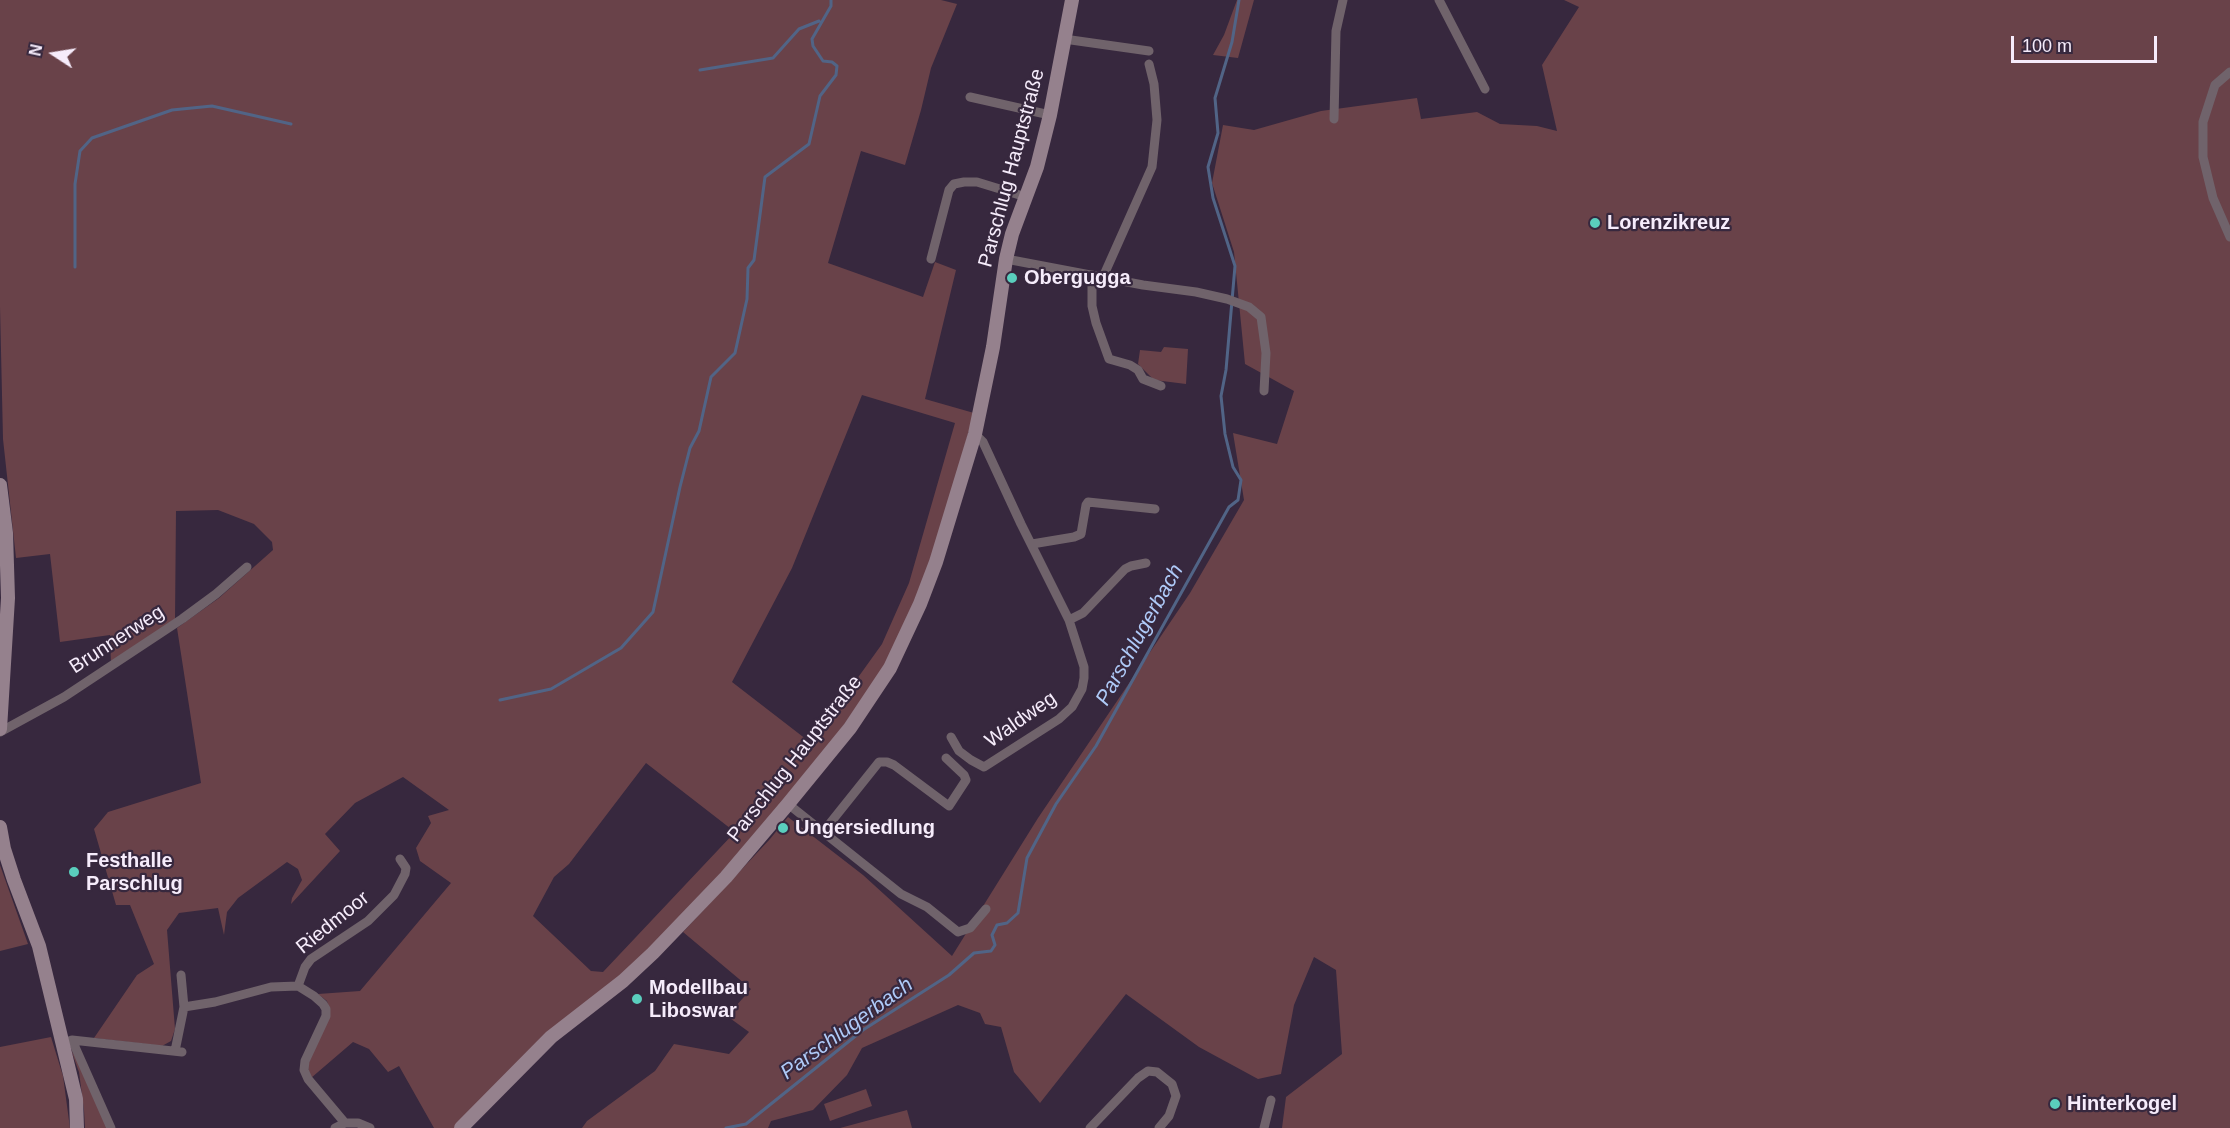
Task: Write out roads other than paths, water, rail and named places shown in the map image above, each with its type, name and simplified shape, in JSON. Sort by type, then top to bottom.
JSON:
[{"type":"main road","name":"Parschlug Hauptstraße","points":[[461,1128],[551,1037],[623,981],[653,953],[726,877],[850,728],[890,668],[920,604],[936,562],[975,434],[993,347],[1006,259],[1050,115],[1072,0]]},
{"type":"main road","points":[[0,485],[6,533],[8,598],[0,731]]},
{"type":"main road","points":[[0,827],[10,869],[39,946],[68,1042],[76,1099],[77,1128]]},
{"type":"street","points":[[1334,118],[1336,32],[1343,0]]},
{"type":"street","points":[[1439,0],[1485,89]]},
{"type":"street","points":[[1064,38],[1149,51]]},
{"type":"street","points":[[1103,277],[1152,167],[1157,120],[1154,84],[1149,64]]},
{"type":"street","points":[[2230,72],[2215,85],[2203,122],[2203,157],[2210,188],[2230,237]]},
{"type":"street","points":[[970,97],[1050,115]]},
{"type":"street","points":[[931,259],[949,190],[954,184],[977,182],[1026,197]]},
{"type":"street","points":[[1006,259],[1231,301],[1249,307],[1262,317],[1266,353],[1264,391]]},
{"type":"street","points":[[1092,275],[1092,306],[1095,323],[1109,359],[1116,363],[1130,365],[1138,370],[1143,379],[1161,386]]},
{"type":"street","name":"Waldweg","points":[[951,737],[959,751],[984,768],[1037,735],[1072,707],[1082,689],[1084,678],[1081,656],[1069,620],[983,442],[975,434]]},
{"type":"street","points":[[1032,544],[1081,534],[1088,502],[1155,509]]},
{"type":"street","points":[[1069,620],[1083,613],[1125,569],[1146,563]]},
{"type":"street","name":"Brunnerweg","points":[[0,731],[64,697],[182,619],[247,567]]},
{"type":"street","points":[[823,832],[879,762],[894,765],[949,806],[966,780],[964,775],[946,758]]},
{"type":"street","points":[[788,804],[901,894],[927,907],[958,932],[970,928],[986,909]]},
{"type":"street","name":"Riedmoor","points":[[298,986],[305,967],[311,959],[368,921],[394,895],[405,874],[406,868],[400,859]]},
{"type":"street","points":[[68,1042],[178,1052],[184,1007],[181,975]]},
{"type":"street","name":"Riedmoor","points":[[184,1007],[215,1002],[271,987],[298,986],[314,996],[326,1009],[326,1016],[305,1061],[304,1070],[308,1079],[345,1123]]},
{"type":"street","points":[[68,1042],[111,1128]]},
{"type":"street","points":[[1090,1128],[1138,1078],[1148,1071],[1157,1072],[1172,1084],[1176,1096],[1169,1116],[1160,1128]]},
{"type":"street","points":[[1264,1128],[1271,1100]]},
{"type":"street","points":[[335,1128],[345,1123],[358,1123],[370,1128]]},
{"type":"waterway","points":[[500,700],[551,689],[621,648],[653,612],[680,487],[690,448],[699,431],[711,377],[735,353],[747,299],[748,268],[754,260],[765,177],[809,144],[820,96],[836,75],[837,66],[832,62],[823,61],[813,46],[812,39],[831,6],[831,0]]},
{"type":"waterway","name":"Parschlugerbach","points":[[726,1128],[746,1124],[863,1030],[949,975],[974,953],[991,951],[995,945],[992,935],[997,925],[1007,923],[1018,913],[1027,858],[1056,804],[1096,746],[1229,507],[1238,500],[1241,480],[1233,467],[1225,434],[1221,396],[1226,370],[1235,266],[1213,198],[1208,167],[1218,133],[1215,98],[1232,42],[1239,0]]},
{"type":"waterway","points":[[700,70],[773,58],[799,29],[819,21]]},
{"type":"waterway","points":[[75,267],[75,184],[80,151],[92,138],[172,110],[212,106],[291,124]]},
{"type":"place","name":"Lorenzikreuz","points":[[1595,223]]},
{"type":"place","name":"Obergugga","points":[[1012,278]]},
{"type":"place","name":"Ungersiedlung","points":[[783,828]]},
{"type":"place","name":"Festhalle Parschlug","points":[[74,872]]},
{"type":"place","name":"Modellbau Liboswar","points":[[637,999]]},
{"type":"place","name":"Hinterkogel","points":[[2055,1104]]}]
